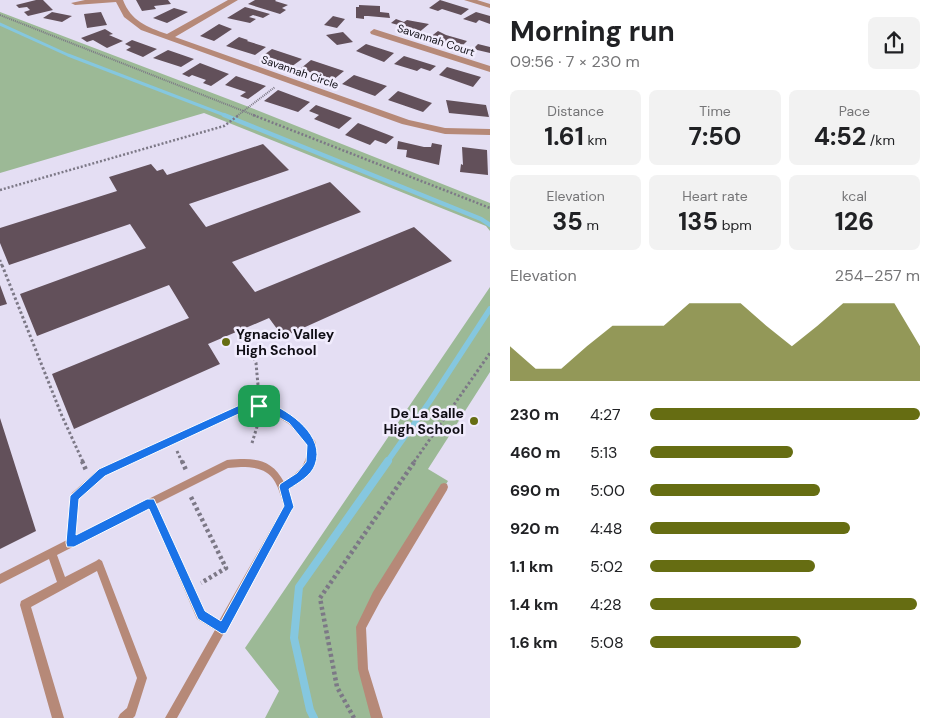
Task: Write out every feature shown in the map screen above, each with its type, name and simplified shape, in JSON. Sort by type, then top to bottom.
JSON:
[{"type":"street","points":[[75,3],[118,0]]},
{"type":"street","name":"Savannah Circle","points":[[118,0],[122,12],[137,26],[406,122],[445,131],[490,132]]},
{"type":"street","points":[[168,37],[234,0]]},
{"type":"street","points":[[468,0],[490,6]]},
{"type":"street","name":"Savannah Court","points":[[374,32],[490,69]]},
{"type":"lane","points":[[71,543],[75,496],[102,472],[245,407],[267,406],[292,421],[312,444],[311,464],[301,476],[284,487]]},
{"type":"lane","points":[[0,579],[227,464],[248,462],[266,466],[278,477],[284,487],[289,507],[171,718]]},
{"type":"lane","points":[[377,718],[362,669],[362,627],[377,596],[444,487]]},
{"type":"lane","points":[[151,502],[202,615],[222,629]]},
{"type":"lane","points":[[52,553],[63,584]]},
{"type":"lane","points":[[58,718],[25,605],[100,564],[142,678],[132,712],[124,718]]},
{"type":"path","points":[[0,15],[490,208]]},
{"type":"path","points":[[0,190],[224,126],[285,79]]},
{"type":"path","points":[[0,260],[62,416],[92,482]]},
{"type":"path","points":[[242,336],[256,362],[258,386]]},
{"type":"path","points":[[354,718],[337,688],[320,598],[490,353]]},
{"type":"path","points":[[252,443],[260,417]]},
{"type":"path","points":[[177,450],[186,471]]},
{"type":"path","points":[[190,590],[226,568],[191,497]]},
{"type":"green space","points":[[0,12],[249,107],[490,203],[490,231],[486,226],[204,113],[0,173]]},
{"type":"green space","points":[[490,287],[490,372],[428,469],[448,481],[377,596],[361,627],[363,669],[377,718],[265,718],[279,691],[245,648]]},
{"type":"building","points":[[43,0],[53,10],[28,16],[24,12],[30,10],[27,7],[19,8],[16,5]]},
{"type":"building","points":[[136,0],[168,0],[171,4],[154,6],[156,9],[142,11]]},
{"type":"building","points":[[255,0],[276,0],[288,5],[282,8],[286,10],[280,14],[248,4]]},
{"type":"building","points":[[440,0],[469,9],[461,15],[442,9],[438,11],[429,8]]},
{"type":"building","points":[[359,5],[380,6],[380,12],[389,13],[390,18],[364,16],[364,19],[356,18],[356,7],[359,7]]},
{"type":"building","points":[[245,7],[270,14],[263,18],[253,15],[249,17],[256,19],[250,23],[227,18]]},
{"type":"building","points":[[174,8],[188,12],[167,23],[153,18]]},
{"type":"building","points":[[52,12],[72,16],[62,22],[43,18]]},
{"type":"building","points":[[101,12],[107,25],[87,28],[84,14]]},
{"type":"building","points":[[476,12],[490,16],[490,24],[479,20],[476,23],[463,19]]},
{"type":"building","points":[[333,16],[345,19],[337,28],[324,25]]},
{"type":"building","points":[[396,19],[404,22],[407,20],[429,24],[417,34],[409,31],[411,30],[407,28],[409,28],[391,23]]},
{"type":"building","points":[[219,24],[232,29],[214,41],[200,36]]},
{"type":"building","points":[[105,29],[113,34],[109,35],[123,41],[107,48],[93,40],[87,42],[81,38]]},
{"type":"building","points":[[438,31],[467,41],[460,48],[429,38]]},
{"type":"building","points":[[343,32],[353,42],[337,45],[326,35]]},
{"type":"building","points":[[239,37],[266,47],[255,55],[226,46]]},
{"type":"building","points":[[132,40],[157,49],[143,57],[126,50],[131,47],[125,44]]},
{"type":"building","points":[[366,44],[394,53],[384,62],[356,51]]},
{"type":"building","points":[[478,44],[490,47],[490,53],[473,49]]},
{"type":"building","points":[[272,49],[302,59],[291,67],[261,57]]},
{"type":"building","points":[[168,50],[194,59],[181,67],[153,58]]},
{"type":"building","points":[[404,56],[436,66],[430,71],[421,68],[417,71],[394,64]]},
{"type":"building","points":[[311,60],[344,71],[333,80],[300,69]]},
{"type":"building","points":[[200,63],[229,74],[211,86],[203,83],[206,80],[182,74]]},
{"type":"building","points":[[447,67],[481,77],[473,87],[439,75]]},
{"type":"building","points":[[354,75],[387,86],[375,96],[342,84]]},
{"type":"building","points":[[236,76],[266,86],[248,99],[240,96],[246,92],[225,85]]},
{"type":"building","points":[[278,90],[310,102],[298,112],[264,101]]},
{"type":"building","points":[[398,91],[432,103],[423,112],[388,100]]},
{"type":"building","points":[[446,100],[486,105],[489,117],[449,113]]},
{"type":"building","points":[[316,105],[352,118],[339,129],[314,119],[319,115],[309,111]]},
{"type":"building","points":[[358,123],[394,137],[386,144],[375,140],[370,145],[345,135]]},
{"type":"building","points":[[398,141],[424,147],[431,147],[432,143],[442,145],[439,165],[406,157],[407,150],[397,149]]},
{"type":"building","points":[[263,144],[289,170],[189,204],[206,227],[330,182],[361,212],[232,262],[255,292],[414,227],[452,261],[283,337],[269,318],[208,344],[220,364],[74,429],[52,374],[189,318],[169,285],[37,336],[20,294],[146,248],[130,224],[9,265],[0,243],[0,228],[117,191],[109,177],[151,164],[157,171],[163,169],[167,175]]},
{"type":"building","points":[[462,147],[487,150],[488,175],[460,172],[461,164],[463,165]]},
{"type":"building","points":[[0,285],[7,304],[0,306]]},
{"type":"building","points":[[0,418],[36,531],[0,549]]},
{"type":"waterway","points":[[0,24],[68,55],[227,116]]},
{"type":"waterway","points":[[224,115],[481,219],[490,225]]},
{"type":"waterway","points":[[387,462],[430,401],[490,309]]},
{"type":"waterway","points":[[314,718],[310,710],[294,638],[299,587],[388,461]]},
{"type":"place","name":"Ygnacio Valley High School","points":[[226,342]]},
{"type":"place","name":"De La Salle High School","points":[[474,421]]},
{"type":"route","points":[[259,406],[267,406],[292,421],[312,444],[311,464],[301,476],[284,487],[289,507],[222,629],[202,615],[151,502],[71,543],[75,496],[102,472],[245,407],[259,406]]}]
